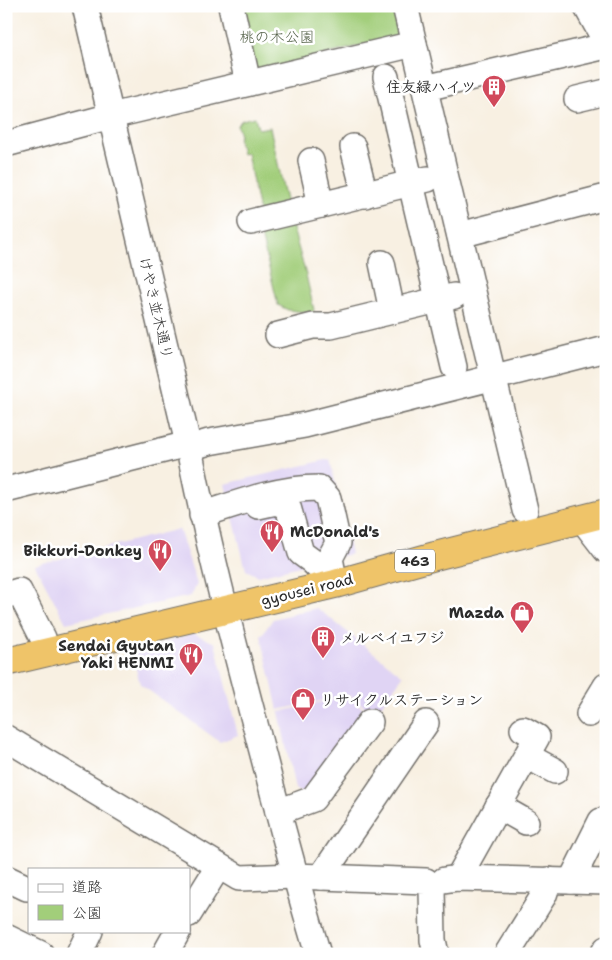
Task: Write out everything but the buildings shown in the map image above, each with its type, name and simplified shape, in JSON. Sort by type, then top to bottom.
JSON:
[{"type":"highway","name":"gyousei road","points":[[6,662],[335,584],[594,516]]},
{"type":"street","name":"けやき並木通り","points":[[85,6],[189,446],[202,515],[225,610],[295,876],[318,954]]},
{"type":"street","points":[[231,6],[248,82]]},
{"type":"street","points":[[405,6],[525,510]]},
{"type":"street","points":[[586,6],[606,42]]},
{"type":"street","points":[[6,144],[248,82],[414,44]]},
{"type":"street","points":[[425,88],[606,46]]},
{"type":"street","points":[[386,77],[454,367]]},
{"type":"street","points":[[577,99],[606,92]]},
{"type":"street","points":[[353,147],[365,195]]},
{"type":"street","points":[[311,161],[321,205]]},
{"type":"street","points":[[251,222],[412,184],[445,174]]},
{"type":"street","points":[[460,235],[606,198]]},
{"type":"street","points":[[382,264],[392,311]]},
{"type":"street","points":[[278,335],[313,326],[331,326],[473,291]]},
{"type":"street","points":[[6,490],[85,467],[305,424],[606,349]]},
{"type":"street","points":[[202,515],[244,501],[302,488],[319,488],[328,498],[338,542],[330,558],[335,584]]},
{"type":"street","points":[[244,501],[260,506],[276,502],[288,507],[301,554],[312,561],[335,584]]},
{"type":"street","points":[[594,516],[606,550]]},
{"type":"street","points":[[6,595],[19,592],[43,638],[48,652]]},
{"type":"street","points":[[589,714],[606,686]]},
{"type":"street","points":[[278,812],[313,800],[370,722]]},
{"type":"street","points":[[321,877],[426,723]]},
{"type":"street","points":[[458,878],[537,737],[523,729]]},
{"type":"street","points":[[6,738],[239,878],[295,876],[426,881],[429,883],[458,878],[606,882]]},
{"type":"street","points":[[527,756],[555,771]]},
{"type":"street","points":[[498,806],[526,822]]},
{"type":"street","points":[[507,954],[544,895],[560,881],[601,821]]},
{"type":"street","points":[[190,912],[218,866]]},
{"type":"street","points":[[429,883],[432,888],[433,940],[436,954]]},
{"type":"street","points":[[78,954],[89,932]]},
{"type":"street","points":[[6,937],[41,954]]},
{"type":"street","points":[[603,954],[606,949]]},
{"type":"shaded area","points":[[330,459],[351,554],[258,576],[246,570],[225,484]]},
{"type":"shaded area","points":[[179,529],[197,584],[191,596],[66,623],[35,565]]},
{"type":"shaded area","points":[[317,608],[403,676],[375,714],[349,695],[278,710],[261,636],[273,619]]},
{"type":"shaded area","points":[[193,633],[215,643],[238,735],[220,742],[140,684],[132,654]]},
{"type":"shaded area","points":[[347,696],[371,714],[305,795],[295,789],[279,712]]},
{"type":"green space","name":"桃の木公園","points":[[239,6],[396,6],[403,34],[261,72],[253,68]]},
{"type":"green space","points":[[255,117],[258,129],[270,127],[287,205],[259,212],[247,153],[242,154],[237,125],[242,120]]},
{"type":"green space","points":[[290,218],[306,275],[314,310],[312,313],[288,310],[278,305],[260,231]]},
{"type":"place","name":"住友緑ハイツ","points":[[494,108]]},
{"type":"place","name":"McDonald's","points":[[272,553]]},
{"type":"place","name":"Bikkuri-Donkey","points":[[160,572]]},
{"type":"place","name":"Mazda","points":[[522,634]]},
{"type":"place","name":"メルベイユフジ","points":[[323,659]]},
{"type":"place","name":"Sendai Gyutan Yaki HENMI","points":[[191,676]]},
{"type":"place","name":"リサイクルステーション","points":[[303,721]]}]
